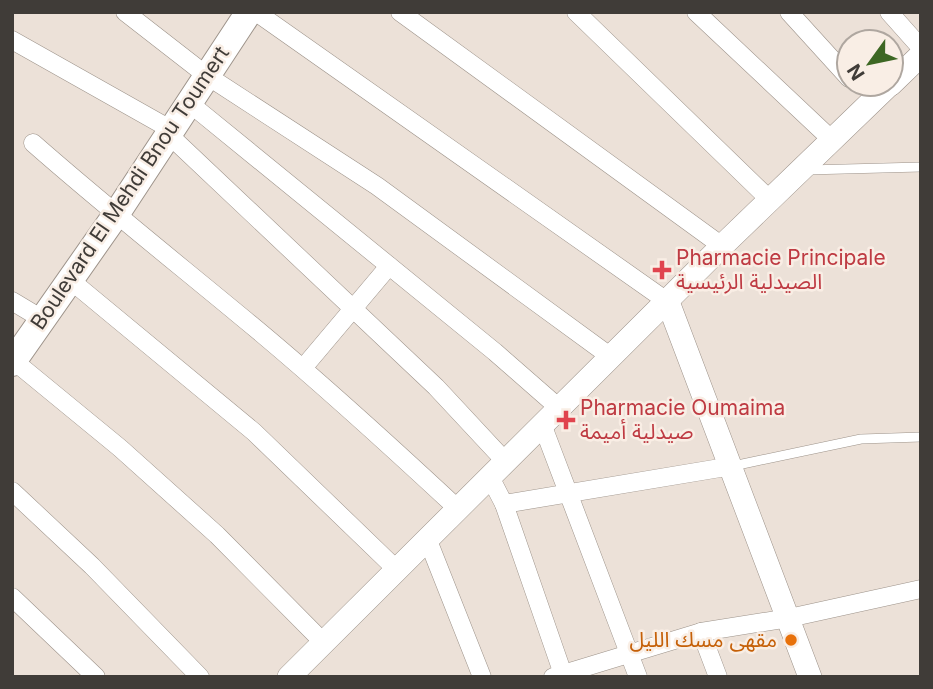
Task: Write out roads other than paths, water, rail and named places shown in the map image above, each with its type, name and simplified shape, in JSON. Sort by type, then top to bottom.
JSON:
[{"type":"main road","name":"Boulevard El Mehdi Bnou Toumert","points":[[13,362],[115,216],[249,12]]},
{"type":"street","points":[[125,12],[206,75],[377,186],[611,357]]},
{"type":"street","points":[[256,12],[668,302],[810,677]]},
{"type":"street","points":[[400,12],[722,246]]},
{"type":"street","points":[[576,12],[770,200]]},
{"type":"street","points":[[696,12],[832,140]]},
{"type":"street","points":[[789,12],[835,63]]},
{"type":"street","points":[[889,12],[921,48]]},
{"type":"street","points":[[12,40],[169,131],[436,387],[498,469],[505,504],[560,676],[629,651],[701,632],[789,618],[921,589]]},
{"type":"street","points":[[905,70],[921,55]]},
{"type":"street","points":[[867,98],[871,102]]},
{"type":"street","points":[[289,677],[722,246],[875,98]]},
{"type":"street","points":[[188,102],[559,408]]},
{"type":"street","points":[[33,143],[115,216],[303,368],[458,509]]},
{"type":"street","points":[[303,368],[351,307],[389,266]]},
{"type":"street","points":[[69,279],[254,432],[396,569]]},
{"type":"street","points":[[12,301],[42,319]]},
{"type":"street","points":[[13,362],[120,448],[217,534],[323,642]]},
{"type":"street","points":[[542,424],[638,677]]},
{"type":"street","points":[[505,504],[732,466]]},
{"type":"street","points":[[12,491],[92,566],[200,677]]},
{"type":"street","points":[[427,538],[482,677]]},
{"type":"street","points":[[12,597],[96,677]]},
{"type":"street","points":[[701,632],[718,677]]},
{"type":"lane","points":[[801,170],[921,167]]},
{"type":"lane","points":[[732,466],[861,439],[921,437]]},
{"type":"place","name":"Pharmacie Principale الصيدلية الرئيسية","points":[[662,270]]},
{"type":"place","name":"Pharmacie Oumaima صيدلية أميمة","points":[[566,420]]},
{"type":"place","name":"مقهى مسك الليل","points":[[791,640]]}]
